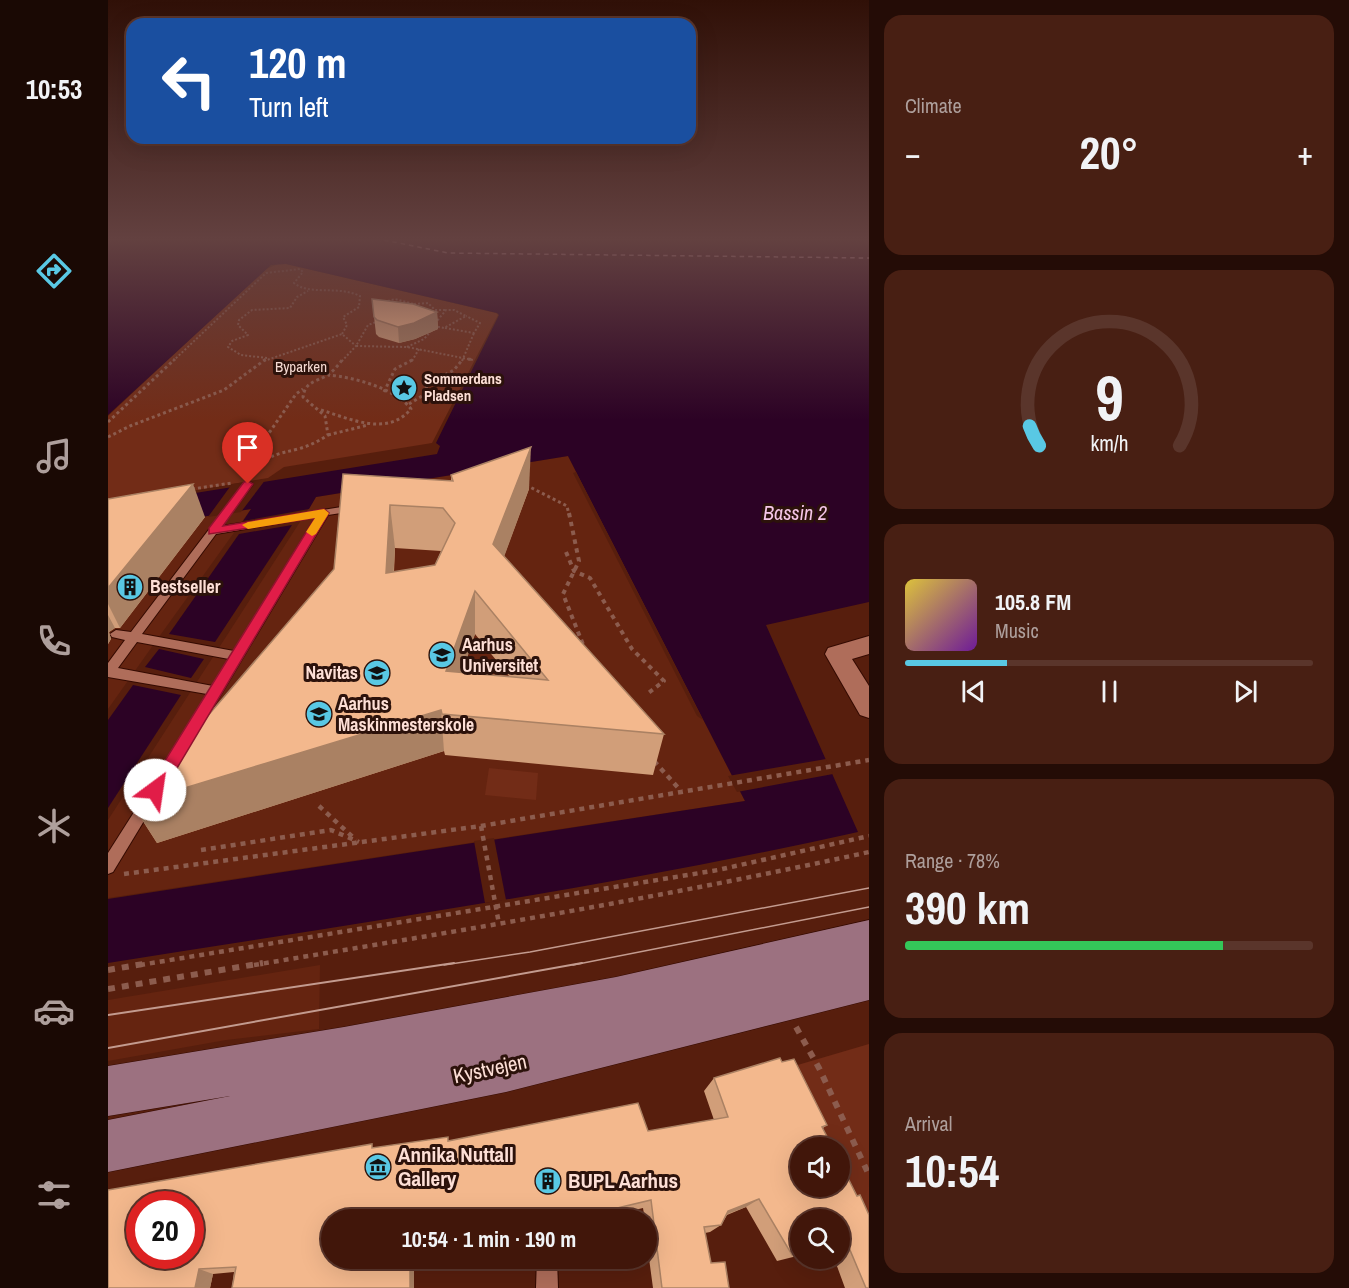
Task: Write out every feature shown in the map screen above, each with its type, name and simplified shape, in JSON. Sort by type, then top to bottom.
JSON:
[{"type":"street","points":[[869,645],[837,654],[869,708]]},
{"type":"street","points":[[108,1091],[344,1052],[604,1003],[869,942]]},
{"type":"street","name":"Kystvejen","points":[[108,1146],[506,1067],[869,978]]},
{"type":"lane","points":[[215,691],[108,671],[248,484]]},
{"type":"lane","points":[[213,531],[370,505]]},
{"type":"lane","points":[[167,771],[324,513]]},
{"type":"lane","points":[[116,634],[237,656]]},
{"type":"lane","points":[[113,871],[155,790]]},
{"type":"lane","points":[[547,1269],[547,1288]]},
{"type":"path","points":[[108,422],[237,300]]},
{"type":"path","points":[[267,358],[241,356],[228,347],[232,342],[248,335],[238,325],[239,320],[252,310],[290,308],[295,300]]},
{"type":"path","points":[[108,437],[130,426],[224,390],[267,358],[342,334],[347,325],[344,317],[359,307],[360,300]]},
{"type":"path","points":[[380,305],[387,300]]},
{"type":"path","points":[[405,300],[414,304],[428,303],[435,310],[454,310],[480,323],[463,359],[449,374],[428,384],[422,396],[410,404]]},
{"type":"path","points":[[411,309],[414,304]]},
{"type":"path","points":[[407,347],[424,339],[446,310]]},
{"type":"path","points":[[242,472],[296,394],[311,382],[328,375],[356,346],[374,315]]},
{"type":"path","points":[[444,328],[466,316]]},
{"type":"path","points":[[431,318],[437,321]]},
{"type":"path","points":[[368,325],[385,319]]},
{"type":"path","points":[[425,326],[474,333]]},
{"type":"path","points":[[342,334],[356,346],[407,347],[473,360]]},
{"type":"path","points":[[384,392],[395,369],[413,360],[419,350]]},
{"type":"path","points":[[328,375],[357,379],[410,404]]},
{"type":"path","points":[[304,388],[303,397],[309,404],[370,424]]},
{"type":"path","points":[[248,484],[255,470],[267,457],[278,451],[297,449],[328,435],[370,424],[398,422],[408,416],[411,409],[410,404]]},
{"type":"path","points":[[320,409],[327,418],[328,435]]},
{"type":"path","points":[[189,490],[235,482]]},
{"type":"path","points":[[519,482],[567,506],[579,561],[563,594],[588,656]]},
{"type":"path","points":[[566,552],[574,571],[590,578],[632,649],[664,681],[648,694]]},
{"type":"path","points":[[650,756],[681,792]]},
{"type":"path","points":[[113,871],[482,826],[869,760]]},
{"type":"path","points":[[319,806],[358,842]]},
{"type":"path","points":[[482,826],[499,924]]},
{"type":"path","points":[[201,850],[331,831],[358,842]]},
{"type":"path","points":[[108,970],[496,904],[718,870],[869,836]]},
{"type":"path","points":[[108,989],[499,924],[792,869],[869,852]]},
{"type":"path","points":[[815,1060],[869,1175]]},
{"type":"shaded area","name":"Aarhus Universitet","points":[[568,456],[745,801],[108,898],[108,820],[316,497]]},
{"type":"shaded area","points":[[251,509],[156,641],[108,709],[108,532]]},
{"type":"shaded area","points":[[320,965],[319,1029],[226,1040],[108,1061],[108,1000]]},
{"type":"green space","name":"Byparken","points":[[232,300],[441,300],[498,315],[432,443],[284,467],[268,478],[108,505],[108,416]]},
{"type":"green space","points":[[489,768],[538,773],[536,800],[485,795]]},
{"type":"green space","points":[[869,1044],[869,1267],[844,1197],[850,1197],[850,1137],[808,1137],[784,1069]]},
{"type":"water","points":[[108,300],[233,300],[108,415]]},
{"type":"water","name":"Bassin 2","points":[[441,300],[869,300],[869,602],[766,625],[858,832],[578,887],[108,963],[108,899],[745,801],[568,456],[316,497],[309,509],[243,521],[251,509],[108,532],[108,507],[437,454],[440,446],[436,443],[499,315]]},
{"type":"water","points":[[292,525],[215,642],[169,634],[239,534]]},
{"type":"water","points":[[159,649],[204,659],[191,678],[145,667]]},
{"type":"water","points":[[133,685],[181,695],[108,808],[108,720]]},
{"type":"pier","points":[[576,472],[703,720],[697,716],[573,473]]},
{"type":"pier","points":[[266,479],[241,512],[208,517],[232,484]]},
{"type":"pier","points":[[826,759],[833,774],[737,792],[728,776]]},
{"type":"pier","points":[[494,838],[506,900],[485,903],[474,841]]},
{"type":"building","points":[[372,300],[413,304],[437,312],[414,323],[398,327],[374,317]]},
{"type":"building","points":[[531,447],[493,544],[664,734],[442,714],[441,710],[132,804],[334,569],[343,474],[453,481],[451,475]],"holes":[[[390,505],[443,508],[455,523],[435,565],[386,573]],[[475,591],[548,680],[446,671]]]},
{"type":"building","points":[[193,484],[108,588],[108,499]]},
{"type":"building","points":[[780,1058],[782,1062],[794,1059],[827,1125],[822,1127],[827,1137],[790,1137],[790,1197],[850,1197],[850,1182],[857,1196],[860,1195],[869,1215],[869,1288],[866,1288],[850,1250],[850,1209],[790,1209],[790,1252],[759,1199],[728,1211],[721,1225],[704,1227],[711,1263],[725,1262],[729,1288],[662,1288],[657,1248],[657,1209],[652,1209],[651,1200],[613,1209],[321,1209],[321,1269],[410,1269],[410,1288],[232,1288],[236,1267],[204,1269],[204,1191],[126,1191],[126,1269],[199,1269],[195,1288],[108,1288],[108,1190],[372,1144],[372,1148],[448,1137],[448,1141],[638,1103],[648,1131],[728,1117],[714,1078]]},
{"type":"tram line","points":[[444,965],[530,952],[869,888]]},
{"type":"tram line","points":[[573,965],[869,907]]},
{"type":"tram line","points":[[108,1015],[454,963]]},
{"type":"tram line","points":[[108,1048],[582,963]]},
{"type":"slow traffic","points":[[248,525],[324,513],[312,532]]},
{"type":"place","name":"Sommerdans Pladsen","points":[[404,388]]},
{"type":"place","name":"Bestseller","points":[[130,587]]},
{"type":"place","name":"Aarhus Universitet","points":[[442,655]]},
{"type":"place","name":"Navitas","points":[[377,673]]},
{"type":"place","name":"Aarhus Maskinmesterskole","points":[[319,714]]},
{"type":"place","name":"Annika Nuttall Gallery","points":[[378,1167]]},
{"type":"place","name":"BUPL Aarhus","points":[[548,1181]]},
{"type":"route","points":[[155,790],[324,513],[213,531],[248,484]]}]
